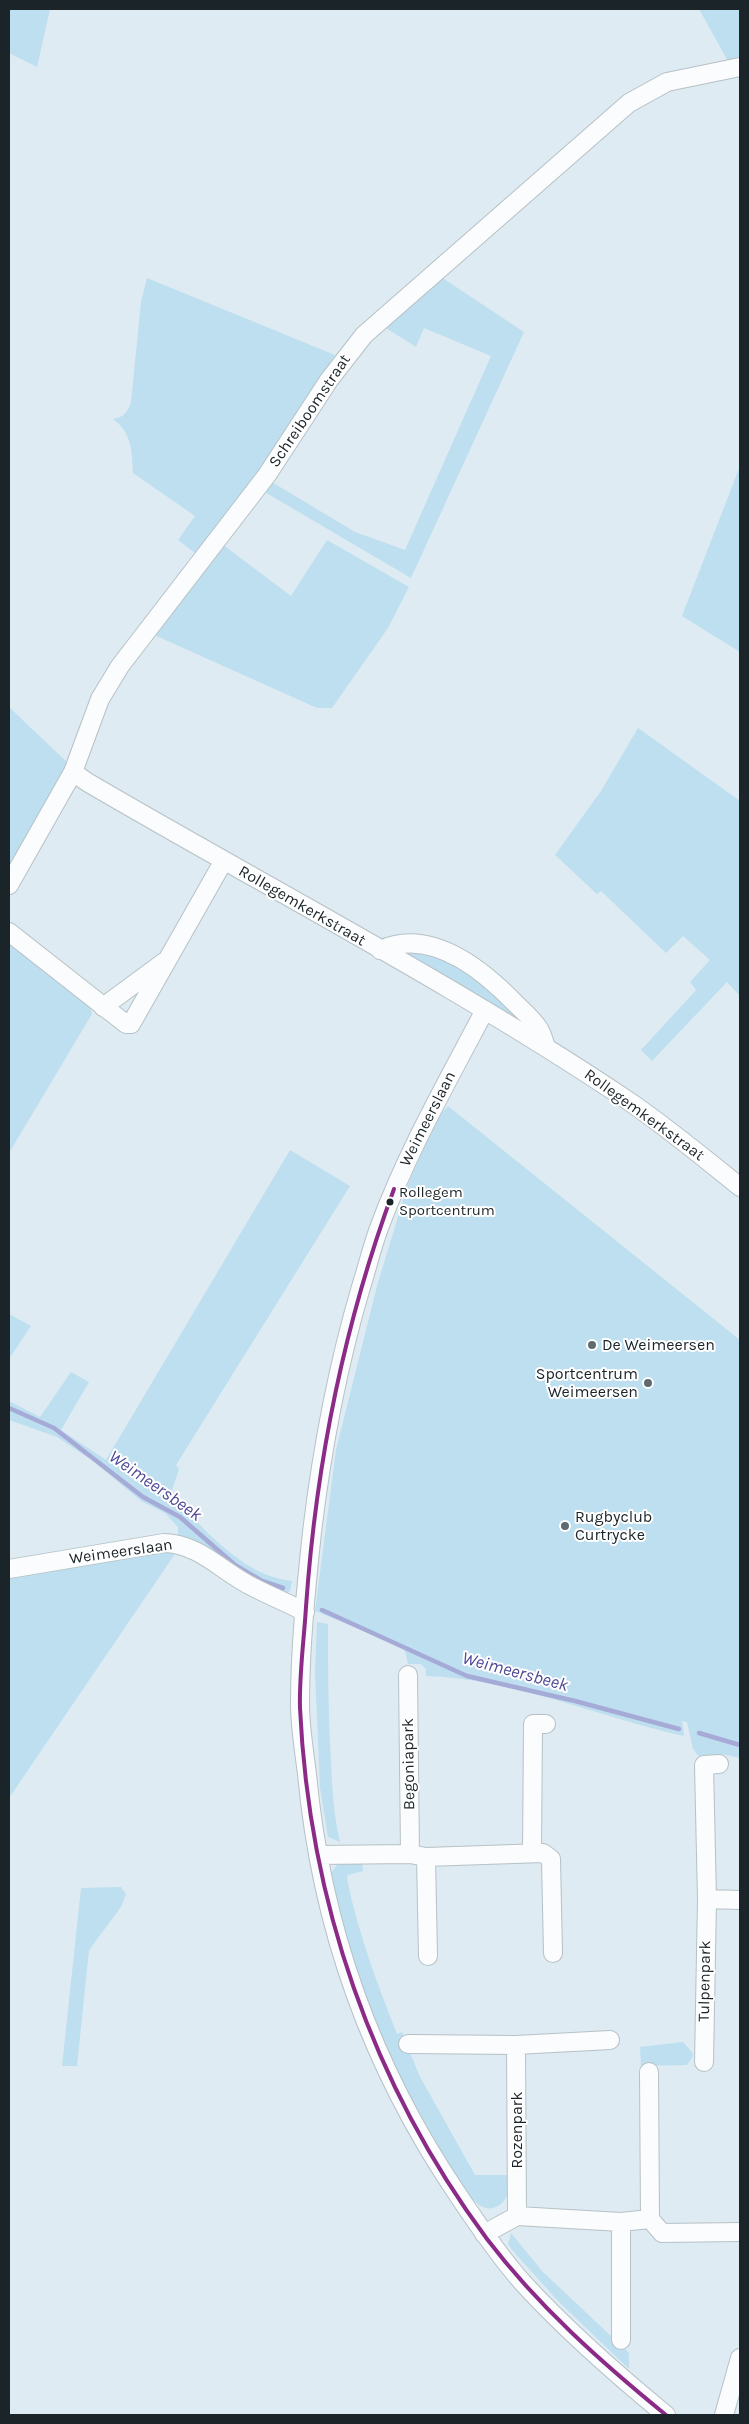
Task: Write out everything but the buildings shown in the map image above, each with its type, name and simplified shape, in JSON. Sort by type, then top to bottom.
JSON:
[{"type":"street","name":"Schreiboomstraat","points":[[9,885],[73,772],[100,699],[120,666],[267,475],[329,380],[364,335],[629,103],[667,82],[740,67]]},
{"type":"street","name":"Rollegemkerkstraat","points":[[73,772],[223,862],[485,1010],[546,1047],[631,1103],[740,1187]]},
{"type":"street","name":"Rollegemkerkstraat","points":[[9,932],[103,1007],[126,1024],[131,1024],[223,862]]},
{"type":"street","name":"Rollegemkerkstraat","points":[[380,950],[390,946],[419,944],[440,949],[485,973],[539,1029],[546,1047]]},
{"type":"street","name":"Rollegemkerkstraat","points":[[103,1007],[169,959]]},
{"type":"street","name":"Weimeerslaan","points":[[485,1010],[417,1137],[377,1233],[349,1328],[332,1402],[318,1478],[305,1612],[300,1706],[308,1791],[318,1855],[332,1923],[349,1979],[378,2051],[410,2118],[484,2234],[521,2281],[572,2333],[622,2379],[666,2415]]},
{"type":"street","name":"Weimeerslaan","points":[[9,1569],[164,1543],[178,1543],[201,1553],[252,1587],[305,1612]]},
{"type":"street","name":"Begoniapark","points":[[408,1674],[418,1855],[428,1956]]},
{"type":"street","points":[[532,1853],[533,1724],[546,1724]]},
{"type":"street","name":"Tulpenpark","points":[[704,2062],[707,1899],[704,1765],[720,1764]]},
{"type":"street","points":[[318,1855],[543,1853],[551,1859],[553,1953]]},
{"type":"street","points":[[707,1899],[740,1900]]},
{"type":"street","points":[[408,2044],[516,2045],[610,2040]]},
{"type":"street","name":"Rozenpark","points":[[516,2045],[517,2216]]},
{"type":"street","points":[[649,2072],[650,2219],[662,2233],[740,2232]]},
{"type":"street","points":[[484,2234],[517,2216],[621,2222],[650,2219]]},
{"type":"street","points":[[621,2222],[621,2340]]},
{"type":"street","points":[[724,2415],[740,2358]]},
{"type":"shaded area","points":[[9,9],[50,9],[37,67],[9,53]]},
{"type":"shaded area","points":[[699,9],[740,9],[740,61],[729,63]]},
{"type":"shaded area","points":[[441,277],[524,332],[411,578],[263,491],[270,481],[355,532],[405,550],[491,356],[424,328],[416,347],[381,325]]},
{"type":"shaded area","points":[[147,278],[335,355],[287,432],[199,556],[178,540],[195,516],[133,473],[130,443],[124,430],[113,419],[125,414],[131,402],[141,302]]},
{"type":"shaded area","points":[[740,466],[740,652],[682,616]]},
{"type":"shaded area","points":[[327,540],[409,587],[388,628],[332,708],[317,708],[152,634],[222,544],[291,596]]},
{"type":"shaded area","points":[[9,707],[69,764],[9,872]]},
{"type":"shaded area","points":[[638,728],[740,801],[740,996],[727,982],[652,1061],[641,1050],[696,990],[690,982],[710,960],[683,936],[666,953],[601,891],[597,894],[555,855],[601,791]]},
{"type":"shaded area","points":[[9,939],[90,1005],[92,1014],[9,1153]]},
{"type":"shaded area","points":[[411,948],[469,967],[518,1015],[516,1018],[511,1016],[409,957],[408,952]]},
{"type":"shaded area","points":[[448,1106],[740,1340],[740,1758],[722,1754],[722,1758],[700,1758],[693,1749],[687,1722],[682,1721],[684,1736],[524,1691],[458,1678],[426,1676],[426,1669],[421,1664],[408,1664],[405,1651],[401,1646],[315,1611],[336,1450],[377,1286],[408,1184],[437,1118]]},
{"type":"shaded area","points":[[290,1150],[350,1186],[176,1465],[179,1469],[172,1490],[191,1515],[230,1553],[259,1571],[275,1578],[292,1581],[290,1591],[283,1595],[178,1537],[178,1527],[165,1513],[141,1501],[93,1461],[57,1437],[9,1420],[9,1401],[40,1417],[71,1372],[89,1382],[61,1430],[106,1460]]},
{"type":"shaded area","points":[[9,1314],[31,1326],[9,1359]]},
{"type":"shaded area","points":[[179,1548],[9,1798],[9,1573]]},
{"type":"shaded area","points":[[317,1622],[328,1624],[331,1772],[340,1842],[328,1837],[320,1788],[315,1671]]},
{"type":"shaded area","points":[[362,1861],[363,1871],[348,1875],[351,1899],[375,1977],[397,2034],[402,2032],[419,2075],[475,2175],[508,2175],[508,2190],[505,2200],[496,2207],[481,2206],[472,2199],[454,2174],[401,2080],[366,2002],[352,1959],[332,1885],[331,1873],[337,1865]]},
{"type":"shaded area","points":[[121,1887],[126,1894],[121,1907],[89,1950],[77,2066],[62,2066],[81,1888]]},
{"type":"shaded area","points":[[683,2042],[692,2052],[693,2056],[687,2065],[641,2066],[640,2047]]},
{"type":"shaded area","points":[[511,2233],[542,2271],[629,2353],[629,2369],[558,2301],[513,2251],[508,2244]]},
{"type":"waterway","name":"Weimeersbeek","points":[[9,1408],[54,1428],[143,1497],[180,1517],[235,1565],[262,1581],[283,1588]]},
{"type":"waterway","name":"Weimeersbeek","points":[[322,1610],[467,1676],[575,1701],[679,1729]]},
{"type":"waterway","name":"Weimeersbeek","points":[[699,1733],[740,1745]]},
{"type":"transit line","points":[[394,1189],[376,1240],[347,1343],[325,1447],[317,1500],[300,1696],[306,1780],[317,1851],[333,1920],[354,1988],[380,2054],[411,2118],[446,2180],[487,2239],[527,2287],[594,2354],[666,2415]]},
{"type":"place","name":"Rollegem Sportcentrum","points":[[390,1202]]},
{"type":"place","name":"De Weimeersen","points":[[592,1345]]},
{"type":"place","name":"Sportcentrum Weimeersen","points":[[648,1383]]},
{"type":"place","name":"Rugbyclub Curtrycke","points":[[565,1526]]}]
